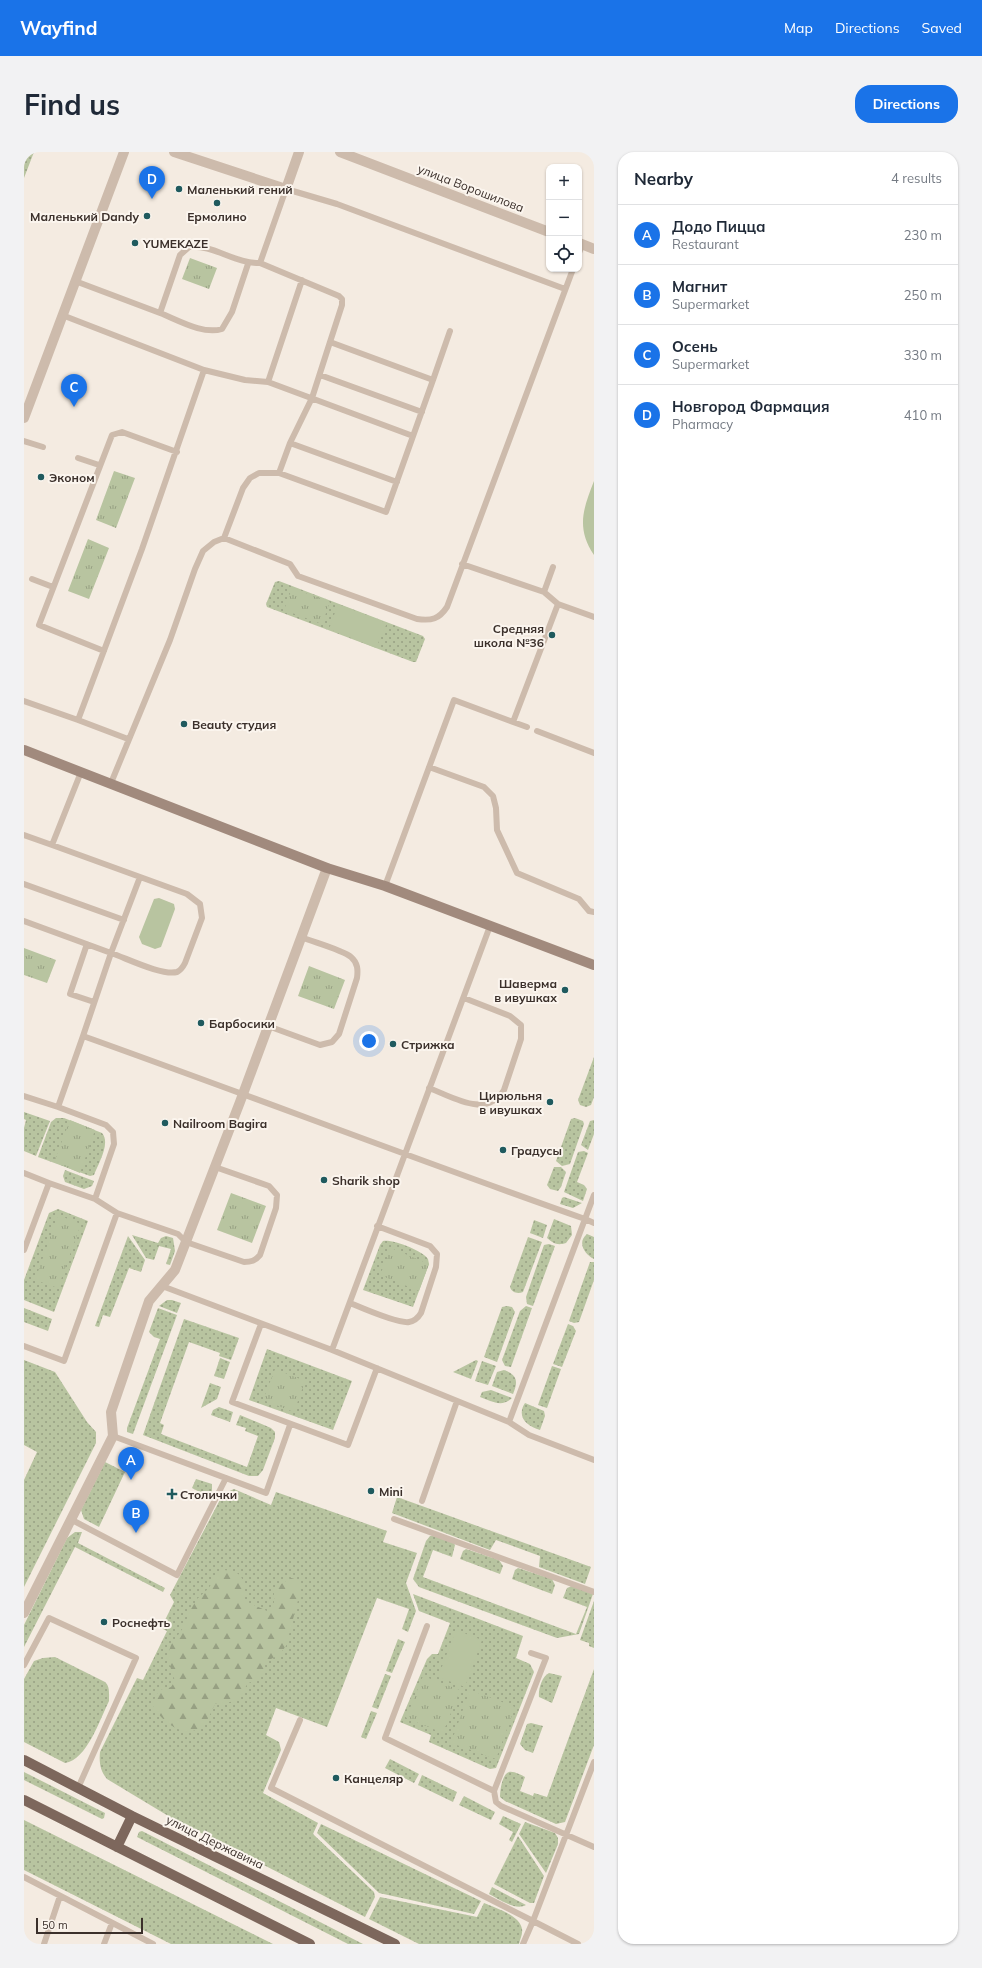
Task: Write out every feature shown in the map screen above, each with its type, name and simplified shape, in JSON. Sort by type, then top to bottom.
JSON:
[{"type":"main road","name":"улица Державина","points":[[24,1760],[132,1816],[395,1944]]},
{"type":"main road","points":[[24,1800],[310,1944]]},
{"type":"main road","points":[[117,1847],[132,1816]]},
{"type":"street","points":[[24,418],[124,152]]},
{"type":"street","points":[[174,152],[286,189],[300,152]]},
{"type":"street","name":"улица Ворошилова","points":[[340,152],[350,154],[546,231]]},
{"type":"street","points":[[582,247],[594,249]]},
{"type":"street","points":[[24,750],[327,868],[385,886],[594,965]]},
{"type":"street","points":[[24,1613],[72,1520],[112,1436],[111,1412],[149,1301],[175,1270],[327,868]]},
{"type":"lane","points":[[260,263],[286,189],[337,204],[564,289]]},
{"type":"lane","points":[[160,313],[180,255],[189,247],[205,248],[248,264],[260,263],[332,292],[342,300],[312,398],[290,443],[279,473]]},
{"type":"lane","points":[[75,281],[205,330],[216,331],[222,329],[232,312],[248,264]]},
{"type":"lane","points":[[111,783],[170,640],[195,569],[203,551],[214,542],[224,538],[290,564],[298,576],[418,619],[430,621],[441,615],[447,607],[564,289],[572,272]]},
{"type":"lane","points":[[268,382],[302,280]]},
{"type":"lane","points":[[62,316],[204,370],[245,380],[268,382],[413,436]]},
{"type":"lane","points":[[224,538],[243,488],[250,478],[259,473],[279,473],[386,512],[450,331]]},
{"type":"lane","points":[[330,342],[433,380]]},
{"type":"lane","points":[[78,720],[177,452],[204,370]]},
{"type":"lane","points":[[320,374],[422,412]]},
{"type":"lane","points":[[104,650],[39,625],[53,587],[108,440],[112,435],[122,432],[177,452]]},
{"type":"lane","points":[[24,441],[43,447]]},
{"type":"lane","points":[[290,443],[397,482]]},
{"type":"lane","points":[[78,458],[99,465]]},
{"type":"lane","points":[[462,564],[544,592],[558,604],[594,617]]},
{"type":"lane","points":[[544,592],[553,567]]},
{"type":"lane","points":[[32,579],[53,587]]},
{"type":"lane","points":[[513,722],[558,604]]},
{"type":"lane","points":[[385,886],[454,700],[527,727]]},
{"type":"lane","points":[[24,701],[128,739]]},
{"type":"lane","points":[[536,731],[594,753]]},
{"type":"lane","points":[[429,767],[484,788],[493,796],[496,808],[497,830],[516,873],[579,899],[589,911],[594,912]]},
{"type":"lane","points":[[52,845],[81,772]]},
{"type":"lane","points":[[24,835],[140,877],[195,899],[200,904],[202,918],[186,963],[182,969],[177,972],[164,972],[24,921]]},
{"type":"lane","points":[[58,1107],[111,953],[140,877]]},
{"type":"lane","points":[[24,884],[124,920]]},
{"type":"lane","points":[[332,1350],[490,926]]},
{"type":"lane","points":[[268,1026],[320,1045],[332,1042],[339,1034],[357,978],[358,970],[356,964],[351,957],[343,953],[301,937]]},
{"type":"lane","points":[[87,944],[70,994],[94,1002]]},
{"type":"lane","points":[[430,1088],[479,1106],[494,1102],[504,1090],[521,1039],[521,1025],[510,1016],[464,998]]},
{"type":"lane","points":[[83,1036],[243,1093],[404,1155],[594,1223]]},
{"type":"lane","points":[[24,1096],[106,1125],[113,1132],[114,1144],[95,1199]]},
{"type":"lane","points":[[24,1173],[95,1199],[117,1213],[178,1234],[186,1242],[244,1262],[256,1260],[260,1255],[276,1208],[277,1195],[269,1186],[215,1167]]},
{"type":"lane","points":[[24,1250],[49,1183]]},
{"type":"lane","points":[[509,1422],[594,1195]]},
{"type":"lane","points":[[24,1346],[64,1361],[117,1213]]},
{"type":"lane","points":[[350,1303],[408,1323],[417,1319],[421,1314],[436,1267],[437,1254],[430,1246],[377,1226]]},
{"type":"lane","points":[[162,1286],[377,1368],[509,1422],[528,1435],[594,1460]]},
{"type":"lane","points":[[261,1324],[232,1402],[290,1425],[348,1445],[377,1368]]},
{"type":"lane","points":[[422,1501],[458,1401]]},
{"type":"lane","points":[[112,1436],[266,1493],[290,1425]]},
{"type":"lane","points":[[72,1520],[178,1575],[226,1478]]},
{"type":"lane","points":[[394,1518],[594,1592]]},
{"type":"lane","points":[[24,1665],[49,1618],[136,1658],[78,1788]]},
{"type":"lane","points":[[427,1626],[385,1738],[494,1791]]},
{"type":"lane","points":[[531,1653],[546,1658],[494,1791],[496,1802],[501,1806],[594,1847]]},
{"type":"lane","points":[[300,1720],[271,1788],[578,1944]]},
{"type":"lane","points":[[523,1944],[594,1762]]},
{"type":"lane","points":[[24,1878],[153,1944]]},
{"type":"lane","points":[[44,1944],[60,1896]]},
{"type":"lane","points":[[104,1944],[112,1923]]},
{"type":"green space","points":[[24,152],[34,152],[24,178]]},
{"type":"green space","points":[[190,258],[217,268],[209,289],[182,279]]},
{"type":"green space","points":[[114,471],[135,478],[116,528],[96,520]]},
{"type":"green space","points":[[594,481],[594,555],[585,536],[583,518],[584,510]]},
{"type":"green space","points":[[88,539],[109,548],[89,599],[68,591]]},
{"type":"green space","points":[[279,581],[423,636],[425,639],[416,662],[267,607],[266,604],[275,582]]},
{"type":"green space","points":[[292,588],[330,602],[322,624],[284,610]]},
{"type":"green space","points":[[338,604],[387,623],[376,648],[329,629]]},
{"type":"green space","points":[[159,898],[174,904],[175,909],[161,947],[155,949],[142,944],[139,937],[154,899]]},
{"type":"green space","points":[[24,948],[56,960],[47,983],[24,975]]},
{"type":"green space","points":[[309,966],[345,980],[334,1009],[298,996]]},
{"type":"green space","points":[[594,1057],[594,1097],[591,1105],[586,1107],[580,1105],[578,1100]]},
{"type":"green space","points":[[24,1112],[50,1121],[36,1156],[24,1151],[24,1128],[26,1120],[24,1119]]},
{"type":"green space","points":[[56,1118],[64,1118],[102,1133],[105,1142],[104,1148],[101,1160],[94,1175],[90,1176],[38,1157],[51,1122]]},
{"type":"green space","points":[[575,1118],[583,1121],[584,1124],[570,1164],[562,1166],[556,1161],[571,1119]]},
{"type":"green space","points":[[70,1120],[95,1130],[80,1173],[54,1162]]},
{"type":"green space","points":[[594,1120],[594,1134],[588,1150],[581,1145],[590,1121]]},
{"type":"green space","points":[[584,1151],[588,1153],[577,1182],[584,1185],[587,1189],[583,1201],[564,1192],[578,1152]]},
{"type":"green space","points":[[554,1167],[561,1167],[566,1172],[561,1187],[558,1191],[550,1189],[547,1185]]},
{"type":"green space","points":[[65,1170],[94,1181],[92,1186],[84,1189],[65,1182],[63,1176]]},
{"type":"green space","points":[[231,1193],[266,1206],[252,1243],[217,1230]]},
{"type":"green space","points":[[564,1197],[582,1203],[573,1208],[560,1204],[562,1198]]},
{"type":"green space","points":[[58,1209],[88,1221],[54,1312],[24,1300],[24,1280],[49,1213]]},
{"type":"green space","points":[[58,1215],[81,1224],[58,1288],[35,1280]]},
{"type":"green space","points":[[554,1219],[571,1226],[572,1235],[566,1243],[555,1244],[547,1238]]},
{"type":"green space","points":[[534,1220],[547,1225],[543,1238],[530,1233]]},
{"type":"green space","points":[[587,1234],[594,1237],[594,1259],[587,1254],[583,1248],[582,1241]]},
{"type":"green space","points":[[132,1235],[158,1243],[161,1238],[166,1236],[173,1238],[175,1251],[170,1265],[166,1264],[171,1249],[159,1246],[154,1260],[146,1258]]},
{"type":"green space","points":[[128,1236],[145,1260],[141,1272],[129,1268],[110,1317],[103,1315],[99,1327],[95,1326]]},
{"type":"green space","points":[[528,1237],[542,1242],[523,1292],[519,1293],[512,1291],[510,1287]]},
{"type":"green space","points":[[383,1241],[394,1242],[407,1246],[428,1259],[429,1264],[413,1307],[363,1290],[380,1245]]},
{"type":"green space","points":[[549,1244],[555,1246],[533,1306],[527,1304],[526,1297],[544,1245]]},
{"type":"green space","points":[[391,1248],[429,1264],[419,1291],[380,1275]]},
{"type":"green space","points":[[590,1262],[594,1262],[594,1280],[579,1322],[574,1323],[569,1321]]},
{"type":"green space","points":[[167,1300],[181,1303],[177,1313],[159,1306]]},
{"type":"green space","points":[[526,1306],[532,1308],[511,1367],[505,1366],[502,1360],[520,1311]]},
{"type":"green space","points":[[502,1307],[512,1307],[515,1312],[497,1362],[484,1357]]},
{"type":"green space","points":[[24,1308],[52,1319],[48,1331],[24,1322]]},
{"type":"green space","points":[[158,1308],[177,1315],[133,1434],[127,1432],[127,1428],[160,1339],[154,1337],[149,1332]]},
{"type":"green space","points":[[184,1319],[239,1338],[231,1360],[219,1356],[220,1353],[189,1342],[160,1423],[164,1425],[161,1434],[247,1467],[258,1436],[245,1431],[246,1428],[236,1425],[240,1415],[271,1428],[275,1432],[275,1438],[263,1470],[258,1476],[249,1476],[143,1435]]},
{"type":"green space","points":[[568,1324],[573,1326],[576,1331],[562,1367],[553,1364]]},
{"type":"green space","points":[[267,1349],[352,1381],[333,1430],[249,1400]]},
{"type":"green space","points":[[220,1358],[230,1362],[224,1379],[214,1376]]},
{"type":"green space","points":[[24,1360],[55,1372],[87,1422],[96,1432],[96,1443],[24,1587],[24,1480],[37,1452],[24,1445]]},
{"type":"green space","points":[[476,1360],[478,1361],[471,1379],[453,1372]]},
{"type":"green space","points":[[482,1361],[496,1366],[488,1385],[475,1381]]},
{"type":"green space","points":[[552,1366],[561,1369],[547,1408],[538,1405]]},
{"type":"green space","points":[[275,1369],[305,1381],[294,1412],[263,1400]]},
{"type":"green space","points":[[504,1370],[512,1374],[516,1379],[516,1386],[513,1394],[492,1386],[497,1372]]},
{"type":"green space","points":[[210,1383],[221,1387],[217,1399],[201,1408]]},
{"type":"green space","points":[[491,1390],[512,1398],[504,1403],[496,1403],[480,1397],[482,1392]]},
{"type":"green space","points":[[525,1403],[544,1411],[545,1416],[540,1430],[531,1426],[522,1417]]},
{"type":"green space","points":[[219,1407],[233,1412],[230,1422],[211,1415],[213,1410]]},
{"type":"green space","points":[[105,1462],[125,1472],[99,1527],[84,1519],[81,1510]]},
{"type":"green space","points":[[196,1479],[212,1484],[212,1492],[209,1497],[192,1488]]},
{"type":"green space","points":[[234,1489],[271,1505],[276,1492],[387,1531],[383,1542],[417,1553],[406,1583],[416,1611],[408,1632],[402,1629],[409,1609],[377,1598],[327,1727],[276,1708],[266,1735],[279,1742],[281,1750],[263,1793],[318,1823],[313,1834],[374,1892],[375,1897],[365,1917],[170,1817],[107,1779],[101,1770],[100,1752],[137,1678],[143,1680],[167,1631],[161,1628],[174,1602],[170,1595],[223,1494]]},
{"type":"green space","points":[[397,1497],[591,1567],[585,1584],[539,1567],[540,1556],[496,1540],[490,1550],[392,1513]]},
{"type":"green space","points":[[75,1532],[82,1532],[78,1543],[165,1588],[163,1592],[75,1547],[24,1647],[24,1625],[67,1538]]},
{"type":"green space","points":[[430,1536],[436,1536],[453,1542],[455,1545],[452,1557],[433,1550],[423,1577],[576,1634],[587,1607],[563,1598],[567,1588],[572,1586],[593,1594],[579,1634],[557,1638],[419,1587],[413,1579],[426,1541]]},
{"type":"green space","points":[[466,1549],[499,1560],[503,1566],[500,1574],[460,1559],[463,1551]]},
{"type":"green space","points":[[518,1568],[552,1579],[555,1585],[552,1594],[512,1579],[515,1570]]},
{"type":"green space","points":[[222,1570],[235,1572],[239,1575],[243,1582],[245,1601],[267,1611],[274,1607],[274,1588],[291,1578],[298,1580],[300,1589],[299,1596],[286,1646],[279,1655],[265,1662],[265,1673],[258,1680],[248,1683],[237,1701],[215,1704],[208,1719],[202,1726],[195,1730],[181,1730],[166,1722],[155,1710],[152,1704],[159,1690],[171,1687],[175,1681],[167,1657],[171,1645],[183,1628],[197,1599],[209,1588],[216,1574]]},
{"type":"green space","points":[[413,1594],[523,1636],[516,1658],[530,1664],[534,1672],[496,1768],[490,1769],[429,1742],[431,1735],[400,1722],[427,1659],[432,1654],[438,1654],[450,1623],[419,1611]]},
{"type":"green space","points":[[594,1601],[594,1648],[589,1646],[589,1643],[580,1640]]},
{"type":"green space","points":[[456,1630],[482,1640],[465,1687],[438,1677]]},
{"type":"green space","points":[[398,1639],[405,1642],[392,1673],[386,1671]]},
{"type":"green space","points":[[55,1657],[105,1682],[109,1690],[109,1701],[92,1738],[80,1755],[65,1763],[24,1742],[24,1679],[34,1661],[43,1658]]},
{"type":"green space","points":[[594,1669],[594,1745],[565,1822],[556,1824],[505,1801],[500,1797],[500,1791],[505,1776],[507,1773],[511,1772],[525,1777],[520,1791],[533,1796],[534,1793],[547,1797]]},
{"type":"green space","points":[[549,1673],[562,1676],[552,1703],[539,1697],[541,1684],[544,1677]]},
{"type":"green space","points":[[385,1674],[391,1676],[378,1709],[372,1707]]},
{"type":"green space","points":[[423,1676],[460,1690],[443,1733],[406,1718]]},
{"type":"green space","points":[[470,1690],[515,1707],[496,1759],[451,1743]]},
{"type":"green space","points":[[371,1711],[377,1713],[366,1739],[361,1737]]},
{"type":"green space","points":[[531,1723],[543,1726],[533,1753],[525,1750],[520,1744],[527,1724]]},
{"type":"green space","points":[[390,1759],[419,1774],[414,1783],[385,1768]]},
{"type":"green space","points":[[24,1772],[105,1813],[104,1818],[102,1819],[24,1780]]},
{"type":"green space","points":[[422,1775],[457,1792],[453,1802],[418,1785]]},
{"type":"green space","points":[[464,1796],[495,1812],[491,1820],[459,1805]]},
{"type":"green space","points":[[503,1816],[521,1824],[512,1842],[509,1840],[513,1832],[499,1824]]},
{"type":"green space","points":[[24,1820],[273,1944],[171,1944],[24,1870]]},
{"type":"green space","points":[[525,1822],[555,1833],[558,1838],[558,1844],[546,1873],[519,1834]]},
{"type":"green space","points":[[321,1824],[481,1901],[474,1914],[379,1893],[317,1833]]},
{"type":"green space","points":[[142,1831],[363,1944],[348,1944],[137,1837],[139,1832]]},
{"type":"green space","points":[[518,1836],[544,1876],[534,1903],[530,1903],[494,1884]]},
{"type":"green space","points":[[492,1887],[526,1905],[517,1907],[502,1901],[489,1894]]},
{"type":"green space","points":[[380,1897],[477,1917],[484,1903],[512,1916],[517,1920],[522,1929],[522,1935],[519,1944],[419,1944],[369,1919]]},
{"type":"place","name":"Маленький гений","points":[[179,189]]},
{"type":"place","name":"Новгород Фармация","points":[[152,199]]},
{"type":"place","name":"Ермолино","points":[[217,203]]},
{"type":"place","name":"Маленький Dandy","points":[[147,216]]},
{"type":"place","name":"YUMEKAZE","points":[[135,243]]},
{"type":"place","name":"Осень","points":[[74,407]]},
{"type":"place","name":"Эконом","points":[[41,477]]},
{"type":"place","name":"Средняя школа №36","points":[[552,635]]},
{"type":"place","name":"Beauty студия","points":[[184,724]]},
{"type":"place","name":"Шаверма в ивушках","points":[[565,990]]},
{"type":"place","name":"Барбосики","points":[[201,1023]]},
{"type":"place","name":"Стрижка","points":[[393,1044]]},
{"type":"place","name":"Цирюльня в ивушках","points":[[550,1102]]},
{"type":"place","name":"Nailroom Bagira","points":[[165,1123]]},
{"type":"place","name":"Градусы","points":[[503,1150]]},
{"type":"place","name":"Sharik shop","points":[[324,1180]]},
{"type":"place","name":"Додо Пицца","points":[[131,1480]]},
{"type":"place","name":"Mini","points":[[371,1491]]},
{"type":"place","name":"Столички","points":[[172,1494]]},
{"type":"place","name":"Магнит","points":[[136,1533]]},
{"type":"place","name":"Роснефть","points":[[104,1622]]},
{"type":"place","name":"Канцеляр","points":[[336,1778]]}]
